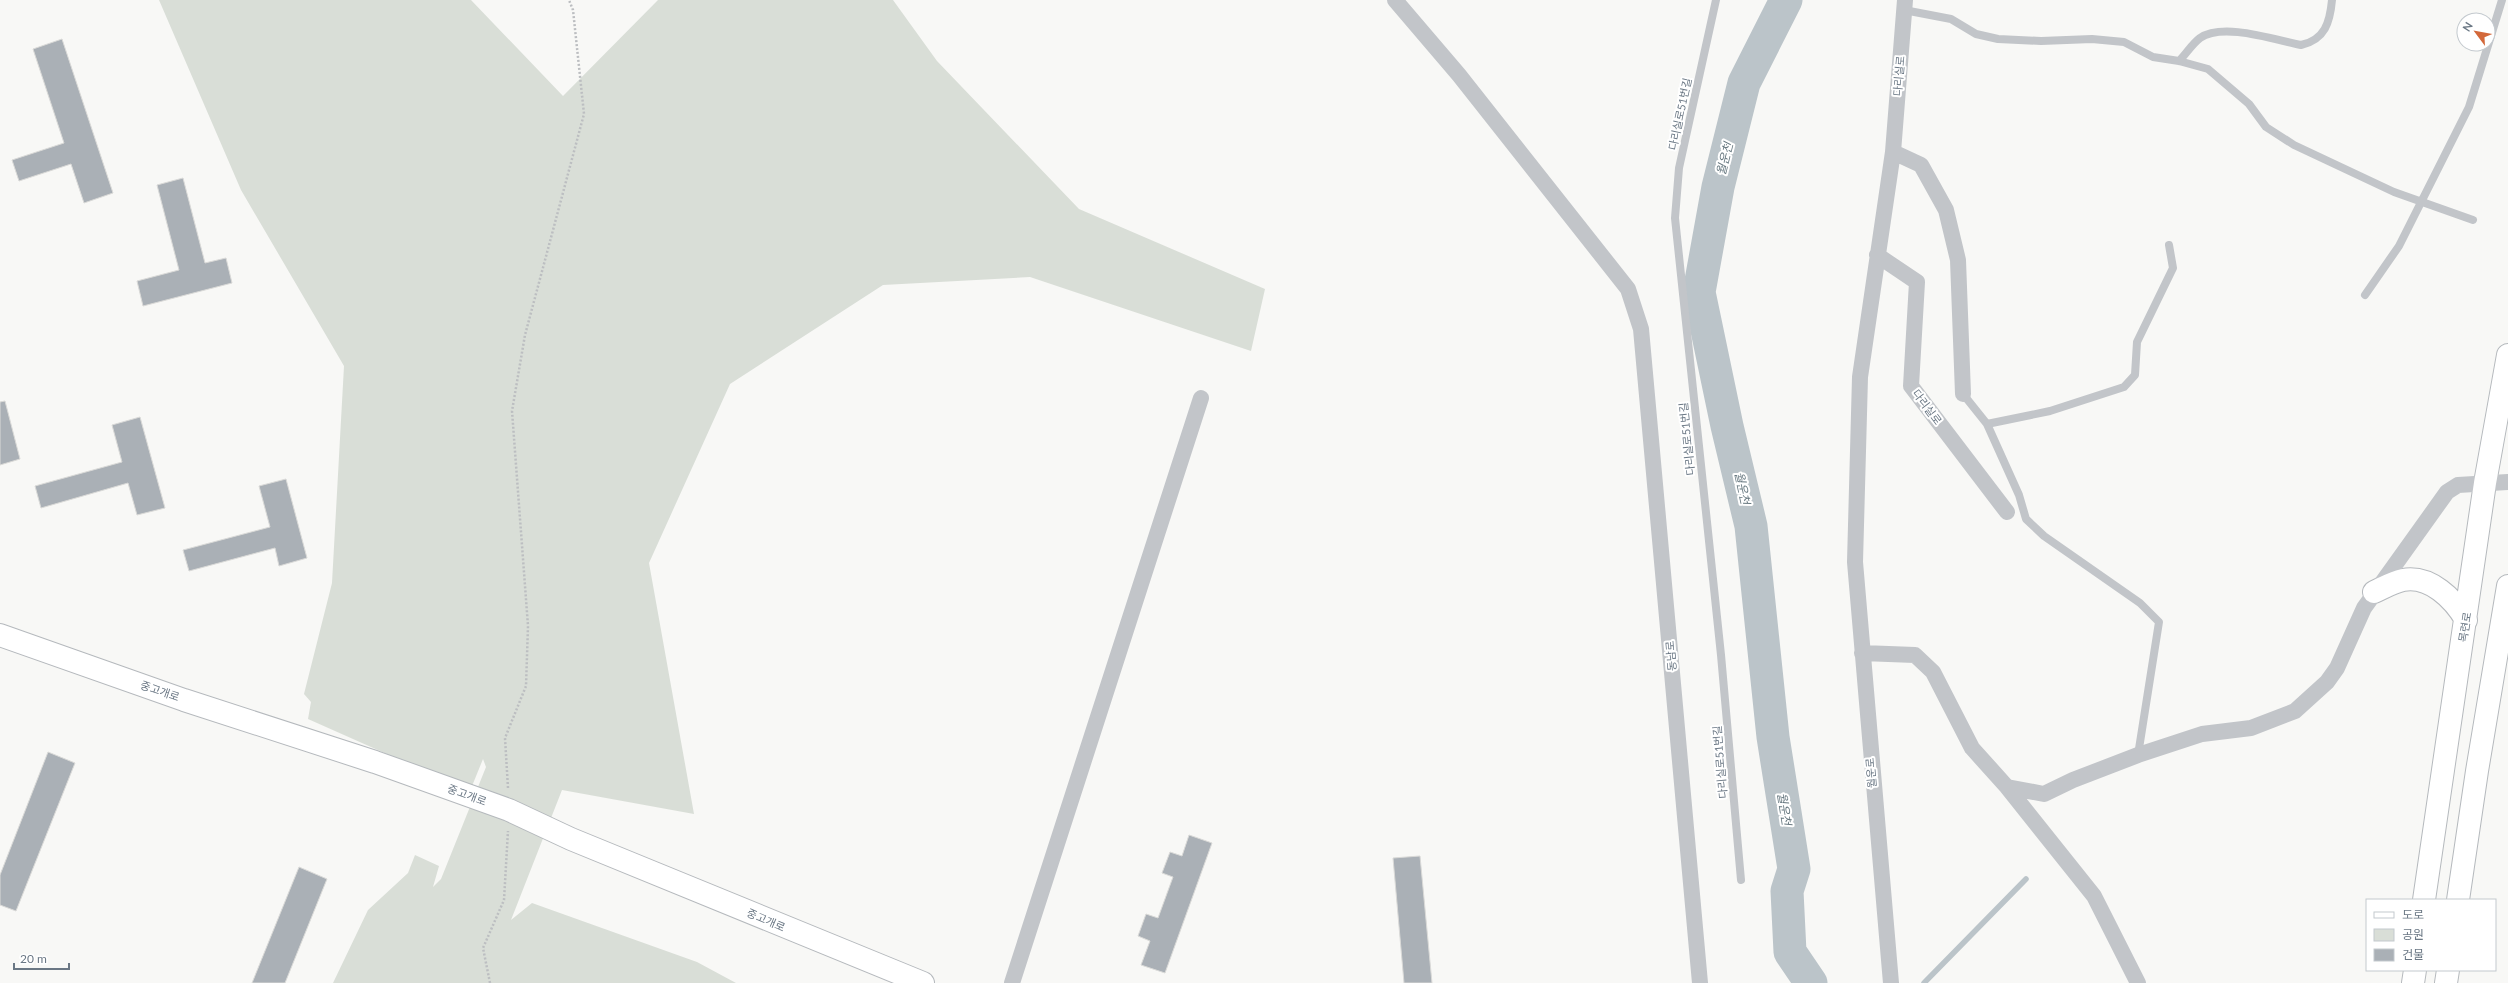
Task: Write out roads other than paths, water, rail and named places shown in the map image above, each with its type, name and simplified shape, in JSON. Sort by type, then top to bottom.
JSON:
[{"type":"street","name":"동남로","points":[[1395,0],[1459,75],[1628,288],[1641,329],[1700,983]]},
{"type":"street","name":"다리실로","points":[[1855,562],[1860,377],[1893,152],[1905,5]]},
{"type":"street","points":[[1893,152],[1921,164],[1946,210],[1958,260],[1963,394]]},
{"type":"street","name":"다리실로","points":[[1877,255],[1917,282],[1911,386],[2007,512]]},
{"type":"street","name":"목련로","points":[[2424,899],[2485,483],[2508,355]]},
{"type":"street","points":[[1012,983],[1201,398]]},
{"type":"street","points":[[2007,787],[2044,794],[2073,780],[2138,755],[2202,734],[2251,728],[2295,711],[2327,682],[2337,668],[2353,629],[2374,592],[2447,492],[2458,485],[2508,482]]},
{"type":"street","name":"월운로","points":[[1855,562],[1891,983]]},
{"type":"street","points":[[2374,592],[2404,580],[2428,584],[2450,598],[2466,620]]},
{"type":"street","points":[[2458,899],[2477,770],[2508,586]]},
{"type":"street","name":"중고개로","points":[[0,635],[184,700],[375,762],[509,810],[571,839],[923,983]]},
{"type":"street","points":[[1862,652],[1915,655],[1933,672],[1972,748],[2007,787],[2094,896],[2138,983]]},
{"type":"street","points":[[2413,983],[2415,971]]},
{"type":"street","points":[[2446,983],[2448,971]]},
{"type":"lane","name":"다리실로51번길","points":[[1716,0],[1679,168],[1675,218],[1721,655],[1742,880]]},
{"type":"lane","points":[[2179,61],[2201,38],[2217,31],[2234,32],[2301,45],[2311,43],[2318,39],[2326,28],[2332,0]]},
{"type":"lane","points":[[2365,295],[2399,246],[2469,107],[2502,0]]},
{"type":"lane","points":[[1905,5],[1951,19],[1976,34],[1998,39],[2041,41],[2092,39],[2124,42],[2153,57],[2179,61],[2208,69],[2249,104],[2266,127],[2294,145],[2394,192],[2473,220]]},
{"type":"lane","points":[[1987,424],[2050,411],[2124,387],[2135,375],[2137,342],[2173,268],[2169,245]]},
{"type":"lane","points":[[1963,394],[1987,424],[2019,495],[2026,519],[2044,536],[2140,603],[2159,622],[2138,755]]},
{"type":"waterway","name":"월운천","points":[[1786,0],[1744,83],[1718,187],[1699,292],[1727,426],[1751,526],[1773,737],[1794,869],[1787,891],[1790,952],[1811,983]]},
{"type":"waterway","points":[[1924,983],[2026,879]]}]
